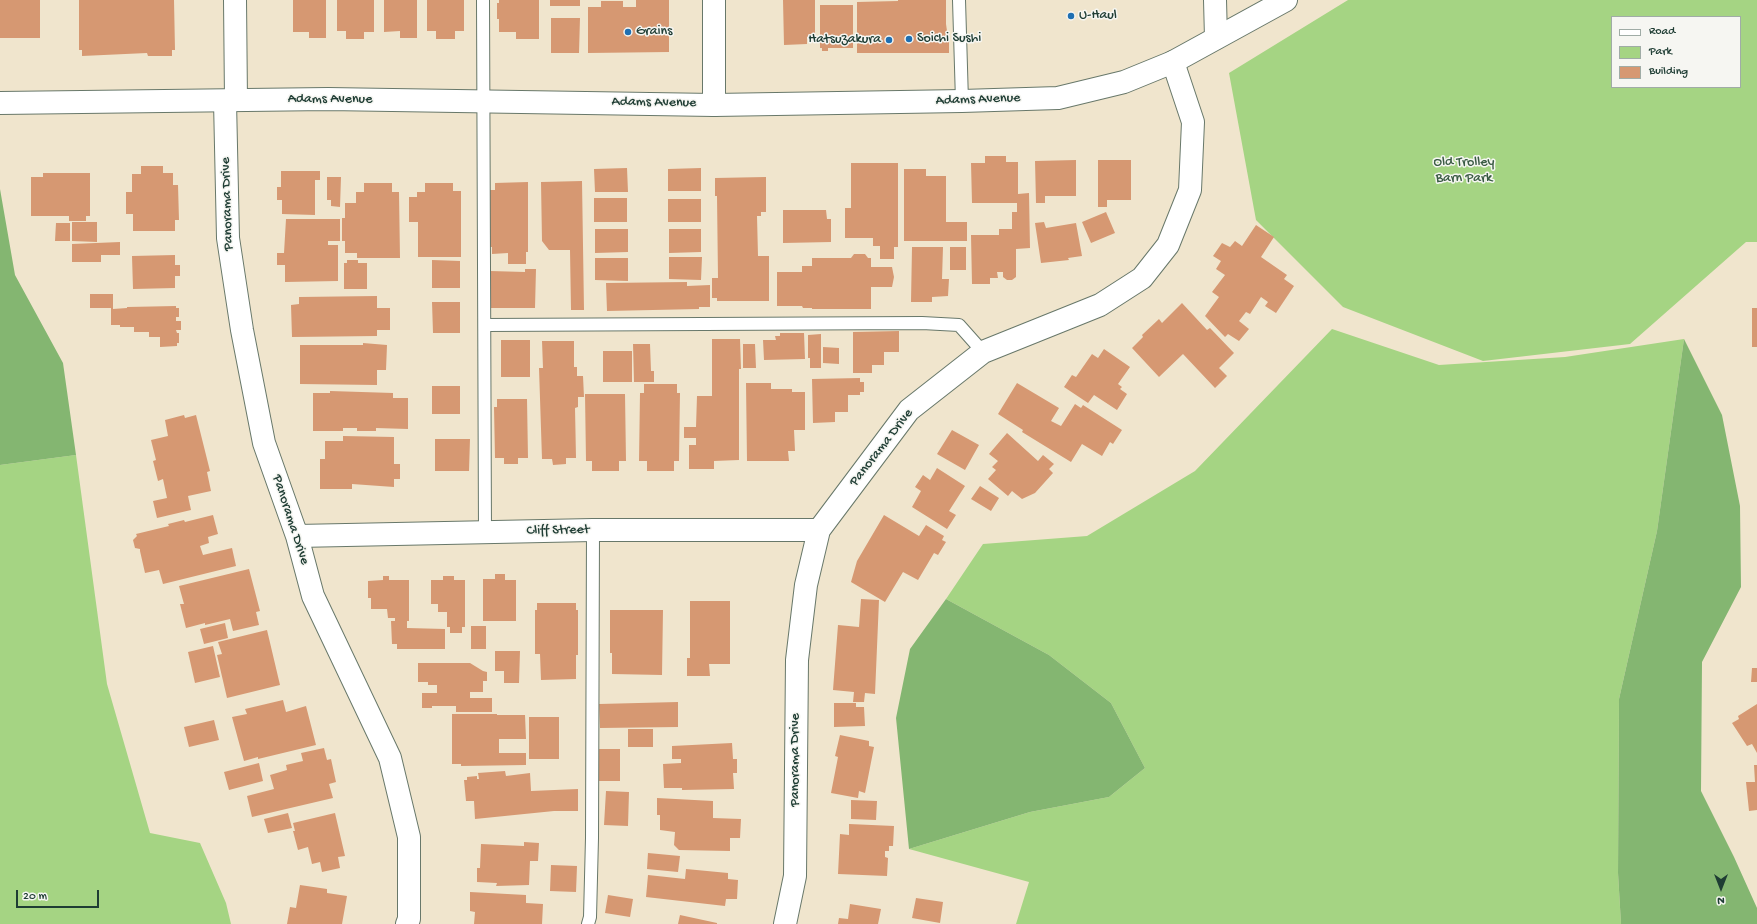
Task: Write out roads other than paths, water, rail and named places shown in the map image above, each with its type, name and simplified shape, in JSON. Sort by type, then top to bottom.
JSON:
[{"type":"street","name":"Panorama Drive","points":[[235,0],[230,101],[228,238],[242,330],[264,443],[297,536],[313,596],[390,758],[409,837],[409,919],[407,924]]},
{"type":"street","points":[[714,0],[714,105]]},
{"type":"street","points":[[1215,0],[1216,38]]},
{"type":"street","name":"Adams Avenue","points":[[0,103],[328,100],[714,105],[1058,98],[1124,82],[1173,62],[1286,0]]},
{"type":"street","name":"Panorama Drive","points":[[785,924],[795,876],[797,660],[806,585],[819,530],[909,410],[983,352],[1100,305],[1142,278],[1168,245],[1190,190],[1192,122],[1173,62]]},
{"type":"street","name":"Cliff Street","points":[[297,536],[593,530],[819,530]]},
{"type":"lane","points":[[483,0],[485,325],[484,532]]},
{"type":"lane","points":[[959,0],[962,101]]},
{"type":"lane","points":[[485,325],[922,323],[959,325],[983,352]]},
{"type":"lane","points":[[588,924],[590,917],[592,838],[593,530]]},
{"type":"place","name":"U-Haul","points":[[1071,16]]},
{"type":"place","name":"Grains","points":[[628,32]]},
{"type":"place","name":"Soichi Sushi","points":[[909,39]]},
{"type":"place","name":"Hatsuzakura","points":[[889,40]]},
{"type":"park label","name":"Old Trolley Barn Park","points":[[1464,172]]}]
